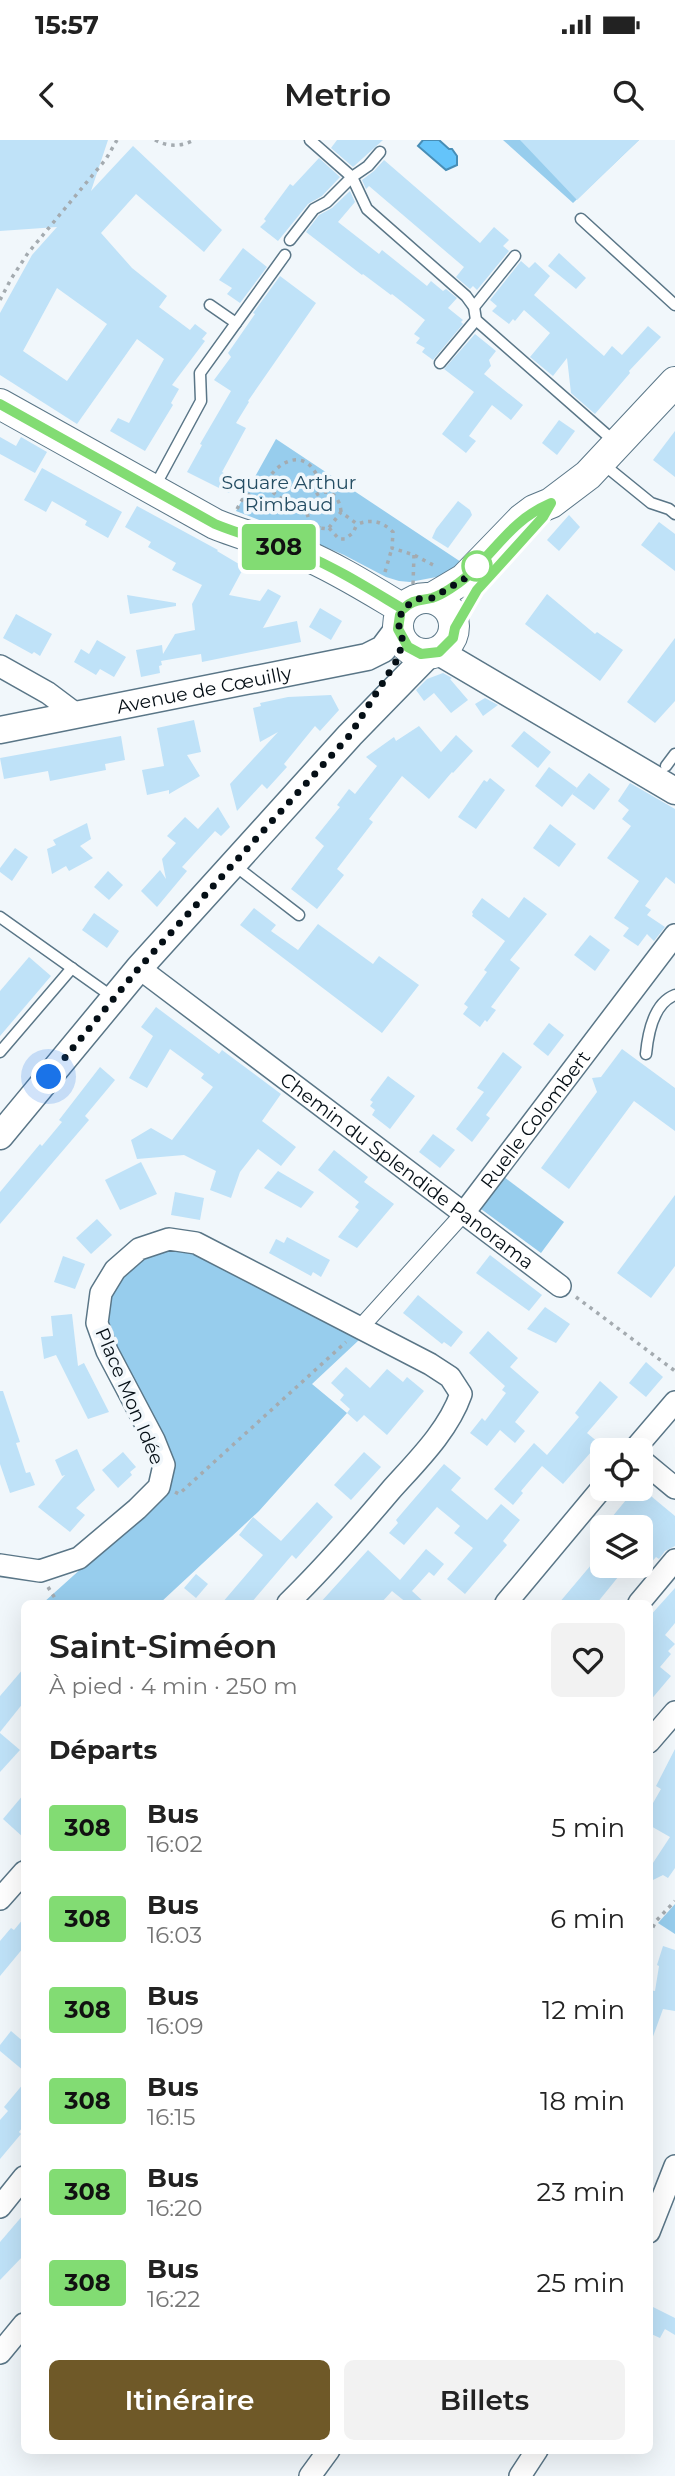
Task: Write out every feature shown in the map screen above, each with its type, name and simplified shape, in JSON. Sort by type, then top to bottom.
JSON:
[{"type":"main road","points":[[422,626],[512,527],[534,510],[551,503],[577,485],[610,454],[675,382]]},
{"type":"main road","points":[[0,404],[225,528],[302,554],[338,571],[422,626]]},
{"type":"main road","points":[[422,626],[477,590],[543,517],[551,503]]},
{"type":"street","name":"Avenue de Cœuilly","points":[[0,730],[368,657],[422,626]]},
{"type":"street","points":[[0,1136],[139,968],[350,735],[422,626],[675,791]]},
{"type":"street","points":[[0,666],[48,692],[76,713]]},
{"type":"street","name":"Ruelle Colombert","points":[[360,1328],[463,1214],[675,935]]},
{"type":"street","name":"Chemin du Splendide Panorama","points":[[139,968],[560,1286]]},
{"type":"street","name":"Place Mon Idée","points":[[0,1565],[40,1571],[79,1558],[159,1487],[164,1465],[154,1440],[107,1351],[97,1323],[101,1293],[115,1270],[139,1249],[169,1239],[196,1243],[360,1328],[450,1377],[461,1394],[454,1413],[427,1449],[318,1574],[291,1600]]},
{"type":"street","points":[[644,1438],[675,1402]]},
{"type":"street","points":[[653,1470],[675,1488]]},
{"type":"street","points":[[509,1600],[591,1501]]},
{"type":"street","points":[[642,1600],[675,1560]]},
{"type":"street","points":[[653,1737],[675,1712]]},
{"type":"street","points":[[0,1899],[21,1875]]},
{"type":"street","points":[[653,2222],[675,2166]]},
{"type":"street","points":[[0,2207],[21,2181]]},
{"type":"street","points":[[0,2353],[21,2328]]},
{"type":"street","points":[[310,2476],[326,2454]]},
{"type":"street","points":[[520,2476],[534,2454]]},
{"type":"lane","points":[[310,140],[352,177],[367,209],[466,296],[474,307],[476,320],[610,454],[651,503],[675,514]]},
{"type":"lane","points":[[289,240],[314,209],[327,202],[380,152]]},
{"type":"lane","points":[[581,219],[675,305]]},
{"type":"lane","points":[[153,490],[201,401],[200,373],[285,255]]},
{"type":"lane","points":[[474,307],[515,256]]},
{"type":"lane","points":[[210,304],[236,323]]},
{"type":"lane","points":[[440,363],[476,320]]},
{"type":"lane","points":[[666,766],[675,754]]},
{"type":"lane","points":[[234,864],[299,915]]},
{"type":"lane","points":[[0,916],[114,998]]},
{"type":"lane","points":[[0,1052],[72,968]]},
{"type":"lane","points":[[646,1054],[654,1018],[667,998],[675,995]]},
{"type":"path","points":[[0,300],[10,279],[28,253],[106,159],[117,140]]},
{"type":"path","points":[[155,140],[170,146],[181,146],[194,140]]},
{"type":"path","points":[[225,528],[242,500],[265,482],[283,462],[295,460],[315,471],[322,492]]},
{"type":"path","points":[[265,482],[268,488],[286,501],[307,506]]},
{"type":"path","points":[[357,524],[353,533],[345,540],[339,539],[329,528],[320,528],[310,522],[307,506],[312,498],[322,492],[331,494],[338,499],[341,512],[357,524],[377,521],[387,526],[393,532],[392,548],[433,563],[447,575],[464,579]]},
{"type":"path","points":[[329,528],[341,512]]},
{"type":"path","points":[[302,554],[313,533],[320,528]]},
{"type":"path","points":[[414,555],[422,626]]},
{"type":"path","points":[[560,1286],[675,1371]]},
{"type":"path","points":[[159,1487],[179,1494],[360,1328]]},
{"type":"path","points":[[653,1927],[675,1901]]},
{"type":"green space","points":[[503,140],[639,140],[573,203]]},
{"type":"green space","name":"Square Arthur Rimbaud","points":[[276,439],[461,562],[447,575],[410,582],[399,581],[293,533],[236,511]]},
{"type":"green space","points":[[504,1177],[564,1222],[541,1253],[481,1209]]},
{"type":"green space","points":[[168,1249],[197,1254],[359,1340],[312,1384],[347,1413],[259,1511],[163,1600],[46,1600],[164,1494],[172,1479],[171,1458],[103,1319],[112,1282],[137,1258]]},
{"type":"green space","points":[[675,1904],[675,1934],[658,1923]]},
{"type":"shaded area","points":[[423,140],[439,140],[452,149],[457,156],[457,165],[446,170],[418,146]]},
{"type":"building","points":[[0,140],[108,140],[91,191],[133,146],[222,230],[204,252],[136,194],[101,233],[132,268],[167,296],[159,307],[190,330],[195,324],[207,333],[202,339],[205,341],[172,385],[179,389],[171,403],[173,405],[145,451],[110,431],[118,418],[129,423],[164,359],[137,339],[77,424],[0,375],[0,313],[32,255],[57,227],[0,231]],"holes":[[[57,288],[107,324],[67,381],[23,351]]]},
{"type":"building","points":[[337,140],[383,140],[353,167],[331,148]]},
{"type":"building","points":[[520,140],[639,140],[577,200]]},
{"type":"building","points":[[319,158],[340,177],[322,196],[308,204],[278,241],[260,227],[290,184],[293,186]]},
{"type":"building","points":[[384,160],[480,243],[494,227],[509,240],[503,246],[509,251],[477,290],[473,286],[470,289],[456,277],[464,267],[369,186],[366,189],[362,180]]},
{"type":"building","points":[[350,191],[355,202],[338,222],[379,254],[382,250],[427,286],[431,281],[457,298],[448,308],[463,320],[463,324],[433,360],[422,352],[425,348],[416,343],[420,338],[414,334],[425,320],[306,232],[319,215],[332,208]]},
{"type":"building","points":[[243,248],[267,267],[240,303],[227,294],[232,288],[219,280]]},
{"type":"building","points":[[559,253],[586,278],[576,289],[548,266]]},
{"type":"building","points":[[521,261],[529,268],[535,262],[550,276],[534,295],[604,356],[612,346],[622,355],[648,326],[661,337],[629,371],[595,414],[571,393],[567,358],[553,376],[530,357],[550,333],[524,310],[509,324],[492,311],[497,306],[490,300]]},
{"type":"building","points":[[280,276],[316,303],[248,401],[236,423],[246,428],[222,472],[236,480],[229,493],[187,472],[231,391],[214,380],[231,357],[228,353],[255,314],[253,313]]},
{"type":"building","points":[[475,334],[496,351],[489,360],[491,366],[484,374],[523,405],[511,420],[492,405],[469,436],[476,441],[466,453],[442,434],[474,392],[444,369]]},
{"type":"building","points":[[559,420],[575,431],[557,455],[542,443]]},
{"type":"building","points":[[675,431],[675,477],[653,460]]},
{"type":"building","points":[[0,437],[16,446],[21,437],[47,452],[35,473],[0,454]]},
{"type":"building","points":[[42,468],[122,512],[108,538],[85,525],[87,521],[52,501],[46,512],[24,500]]},
{"type":"building","points":[[458,501],[470,510],[472,515],[448,548],[432,538]]},
{"type":"building","points":[[137,506],[244,567],[229,595],[260,601],[268,589],[281,596],[263,628],[297,621],[301,642],[202,662],[201,654],[161,661],[160,673],[141,677],[136,650],[162,645],[163,654],[175,634],[195,630],[192,604],[202,585],[172,570],[176,563],[148,547],[151,542],[125,527]]},
{"type":"building","points":[[569,515],[580,527],[559,551],[547,540]]},
{"type":"building","points":[[659,522],[675,534],[675,571],[641,545]]},
{"type":"building","points":[[547,594],[595,634],[597,632],[623,650],[600,681],[525,624]]},
{"type":"building","points":[[127,595],[176,603],[176,606],[130,614]]},
{"type":"building","points":[[320,608],[342,621],[331,640],[309,627]]},
{"type":"building","points":[[16,614],[52,634],[40,656],[3,638]]},
{"type":"building","points":[[675,638],[675,701],[655,723],[627,702]]},
{"type":"building","points":[[97,640],[126,657],[114,677],[100,669],[96,675],[74,662],[81,649],[89,654]]},
{"type":"building","points":[[443,673],[452,678],[450,679],[468,700],[451,713],[434,693],[424,701],[416,690],[427,679]]},
{"type":"building","points":[[331,695],[339,710],[320,731],[315,726],[284,764],[287,767],[267,789],[262,784],[237,811],[230,784],[278,732],[260,742],[253,708],[261,706],[260,703],[288,697]]},
{"type":"building","points":[[485,698],[498,705],[483,716],[475,704]]},
{"type":"building","points":[[194,720],[201,752],[187,755],[200,776],[169,794],[169,790],[147,795],[142,770],[164,766],[157,728]]},
{"type":"building","points":[[419,726],[441,752],[456,735],[473,751],[429,799],[402,776],[369,819],[373,822],[337,869],[344,875],[317,909],[291,889],[324,846],[315,838],[340,807],[337,805],[349,789],[355,794],[377,766],[366,757],[394,737],[396,741]]},
{"type":"building","points":[[524,731],[551,752],[538,768],[511,746]]},
{"type":"building","points":[[121,736],[125,760],[105,764],[106,770],[50,781],[48,771],[4,779],[0,758]]},
{"type":"building","points":[[549,767],[577,788],[562,807],[535,786]]},
{"type":"building","points":[[589,773],[610,789],[594,810],[572,794]]},
{"type":"building","points":[[490,778],[505,790],[476,829],[458,817],[484,780],[487,782]]},
{"type":"building","points":[[630,783],[675,809],[675,884],[666,877],[645,906],[651,910],[647,915],[665,927],[654,941],[647,934],[638,946],[623,936],[629,928],[614,918],[639,881],[607,858],[631,826],[622,819],[629,810],[618,801]]},
{"type":"building","points":[[218,807],[230,827],[221,836],[215,831],[182,867],[187,871],[157,907],[141,891],[160,870],[166,879],[162,859],[176,843],[167,836],[185,817],[198,829]]},
{"type":"building","points":[[87,823],[91,839],[80,846],[93,858],[69,871],[66,866],[52,874],[47,849],[56,845],[53,840]]},
{"type":"building","points":[[550,824],[576,844],[559,867],[533,848]]},
{"type":"building","points":[[15,848],[28,857],[12,881],[0,872],[0,868]]},
{"type":"building","points":[[108,871],[123,885],[109,900],[94,887]]},
{"type":"building","points":[[524,897],[547,914],[510,960],[520,968],[491,1007],[496,1010],[480,1027],[463,1014],[468,1007],[464,1004],[505,941],[472,916],[472,912],[482,898],[509,918]]},
{"type":"building","points":[[254,908],[276,925],[271,931],[298,950],[318,924],[373,964],[379,956],[419,985],[382,1033],[240,925]]},
{"type":"building","points":[[94,913],[119,931],[107,948],[82,930]]},
{"type":"building","points":[[590,935],[610,950],[595,971],[574,955]]},
{"type":"building","points":[[29,957],[51,976],[0,1036],[0,991]]},
{"type":"building","points":[[156,1007],[219,1054],[222,1050],[281,1094],[262,1121],[296,1147],[281,1166],[258,1149],[240,1172],[231,1198],[210,1190],[216,1171],[184,1155],[137,1159],[131,1140],[151,1128],[172,1140],[213,1087],[201,1078],[204,1074],[170,1049],[147,1088],[129,1078],[153,1036],[141,1027]]},
{"type":"building","points":[[549,1023],[564,1035],[548,1056],[533,1044]]},
{"type":"building","points":[[622,1049],[675,1088],[675,1131],[634,1101],[569,1189],[541,1168],[597,1092],[592,1078],[601,1077]]},
{"type":"building","points":[[503,1052],[522,1067],[486,1115],[490,1118],[472,1142],[456,1129],[484,1092],[477,1088]]},
{"type":"building","points":[[100,1067],[115,1080],[85,1116],[89,1120],[0,1224],[0,1192],[62,1122],[59,1120]]},
{"type":"building","points":[[388,1076],[415,1096],[390,1129],[372,1115],[375,1110],[370,1106],[373,1102],[370,1100]]},
{"type":"building","points":[[433,1134],[455,1150],[440,1168],[419,1152]]},
{"type":"building","points":[[334,1150],[368,1177],[364,1182],[394,1204],[357,1248],[338,1237],[359,1210],[355,1207],[359,1202],[318,1170]]},
{"type":"building","points":[[141,1162],[157,1194],[120,1210],[105,1180]]},
{"type":"building","points":[[278,1171],[314,1192],[301,1208],[264,1188]]},
{"type":"building","points":[[175,1192],[204,1198],[200,1220],[171,1215]]},
{"type":"building","points":[[675,1195],[675,1266],[651,1298],[617,1273]]},
{"type":"building","points":[[97,1219],[112,1235],[91,1254],[76,1238]]},
{"type":"building","points":[[287,1237],[330,1260],[321,1277],[313,1272],[311,1276],[269,1253],[276,1239],[284,1243]]},
{"type":"building","points":[[490,1255],[542,1295],[529,1311],[476,1273]]},
{"type":"building","points":[[63,1256],[85,1264],[75,1289],[54,1282]]},
{"type":"building","points":[[418,1295],[463,1332],[451,1347],[444,1342],[442,1344],[403,1313]]},
{"type":"building","points":[[545,1307],[570,1324],[556,1343],[527,1329]]},
{"type":"building","points":[[72,1314],[78,1366],[84,1363],[109,1412],[88,1419],[56,1355],[44,1359],[41,1337],[53,1336],[51,1316]]},
{"type":"building","points":[[488,1331],[518,1358],[510,1367],[539,1392],[515,1422],[525,1431],[515,1443],[500,1430],[487,1446],[470,1433],[482,1418],[485,1421],[506,1393],[502,1390],[505,1386],[469,1353]]},
{"type":"building","points":[[646,1362],[663,1377],[646,1397],[629,1383]]},
{"type":"building","points":[[346,1367],[370,1388],[387,1369],[403,1382],[407,1377],[424,1391],[387,1435],[364,1415],[357,1422],[347,1413],[350,1409],[340,1400],[344,1395],[331,1383]]},
{"type":"building","points":[[600,1381],[618,1397],[587,1433],[593,1438],[590,1438],[590,1453],[563,1484],[542,1466],[513,1505],[494,1489],[534,1443],[547,1455],[579,1417],[575,1413]]},
{"type":"building","points":[[0,1391],[3,1391],[20,1442],[16,1443],[26,1473],[30,1472],[35,1485],[10,1493],[0,1464]]},
{"type":"building","points":[[77,1449],[95,1490],[76,1508],[85,1515],[70,1532],[38,1507],[65,1475],[62,1476],[55,1460]]},
{"type":"building","points":[[123,1452],[136,1467],[130,1472],[132,1475],[118,1488],[102,1470]]},
{"type":"building","points":[[364,1452],[381,1467],[351,1500],[334,1485]]},
{"type":"building","points":[[444,1464],[461,1478],[451,1490],[487,1520],[501,1504],[520,1520],[503,1541],[507,1545],[465,1594],[447,1579],[473,1548],[454,1533],[460,1526],[437,1507],[404,1545],[389,1533],[398,1523],[396,1520]]},
{"type":"building","points":[[653,1498],[675,1516],[675,1546],[665,1551],[659,1559],[656,1557],[653,1560],[653,1515],[614,1515],[625,1501],[653,1501]]},
{"type":"building","points":[[317,1502],[333,1517],[296,1559],[292,1555],[254,1600],[225,1600],[263,1555],[239,1535],[253,1517],[281,1541]]},
{"type":"building","points":[[426,1549],[444,1564],[434,1576],[429,1572],[412,1591],[422,1600],[403,1600],[392,1591],[384,1600],[323,1600],[368,1550],[400,1580]]},
{"type":"building","points":[[590,1566],[590,1578],[617,1578],[599,1600],[562,1600]]},
{"type":"building","points":[[196,1574],[208,1584],[196,1598],[184,1588]]},
{"type":"building","points":[[675,1588],[675,1623],[665,1635],[675,1644],[668,1651],[671,1654],[660,1667],[671,1676],[653,1697],[653,1613]]},
{"type":"building","points":[[21,1672],[21,1706],[0,1732],[0,1696]]},
{"type":"building","points":[[0,1733],[20,1750],[0,1772]]},
{"type":"building","points":[[675,1749],[675,1868],[668,1878],[663,1875],[653,1880],[653,1863],[670,1837],[653,1827],[653,1803],[661,1789],[656,1786]]},
{"type":"building","points":[[21,1798],[21,1835],[3,1819]]},
{"type":"building","points":[[21,1922],[21,1951],[0,1976],[0,1941],[11,1928],[14,1930]]},
{"type":"building","points":[[663,1946],[675,1950],[675,2011],[663,2009],[653,2036],[653,1991],[659,1966],[657,1965]]},
{"type":"building","points":[[11,2031],[21,2039],[21,2068],[0,2051],[0,2045]]},
{"type":"building","points":[[21,2087],[21,2134],[0,2159],[0,2120],[8,2111],[4,2107]]},
{"type":"building","points":[[21,2218],[21,2258],[0,2280],[0,2242]]},
{"type":"building","points":[[653,2307],[675,2318],[675,2335],[665,2329],[660,2338],[653,2335]]},
{"type":"bus line","name":"308","points":[[0,404],[215,524],[249,538],[302,554],[338,571],[403,609],[416,599],[432,598],[464,579],[512,527],[534,510],[551,503],[543,517],[477,590],[455,628],[453,638],[439,652],[421,654],[408,647],[398,629],[400,615]]},
{"type":"route","points":[[49,1077],[139,968],[350,735],[397,660],[403,642],[398,629],[403,609],[416,599],[432,598],[464,579],[477,566]]}]
